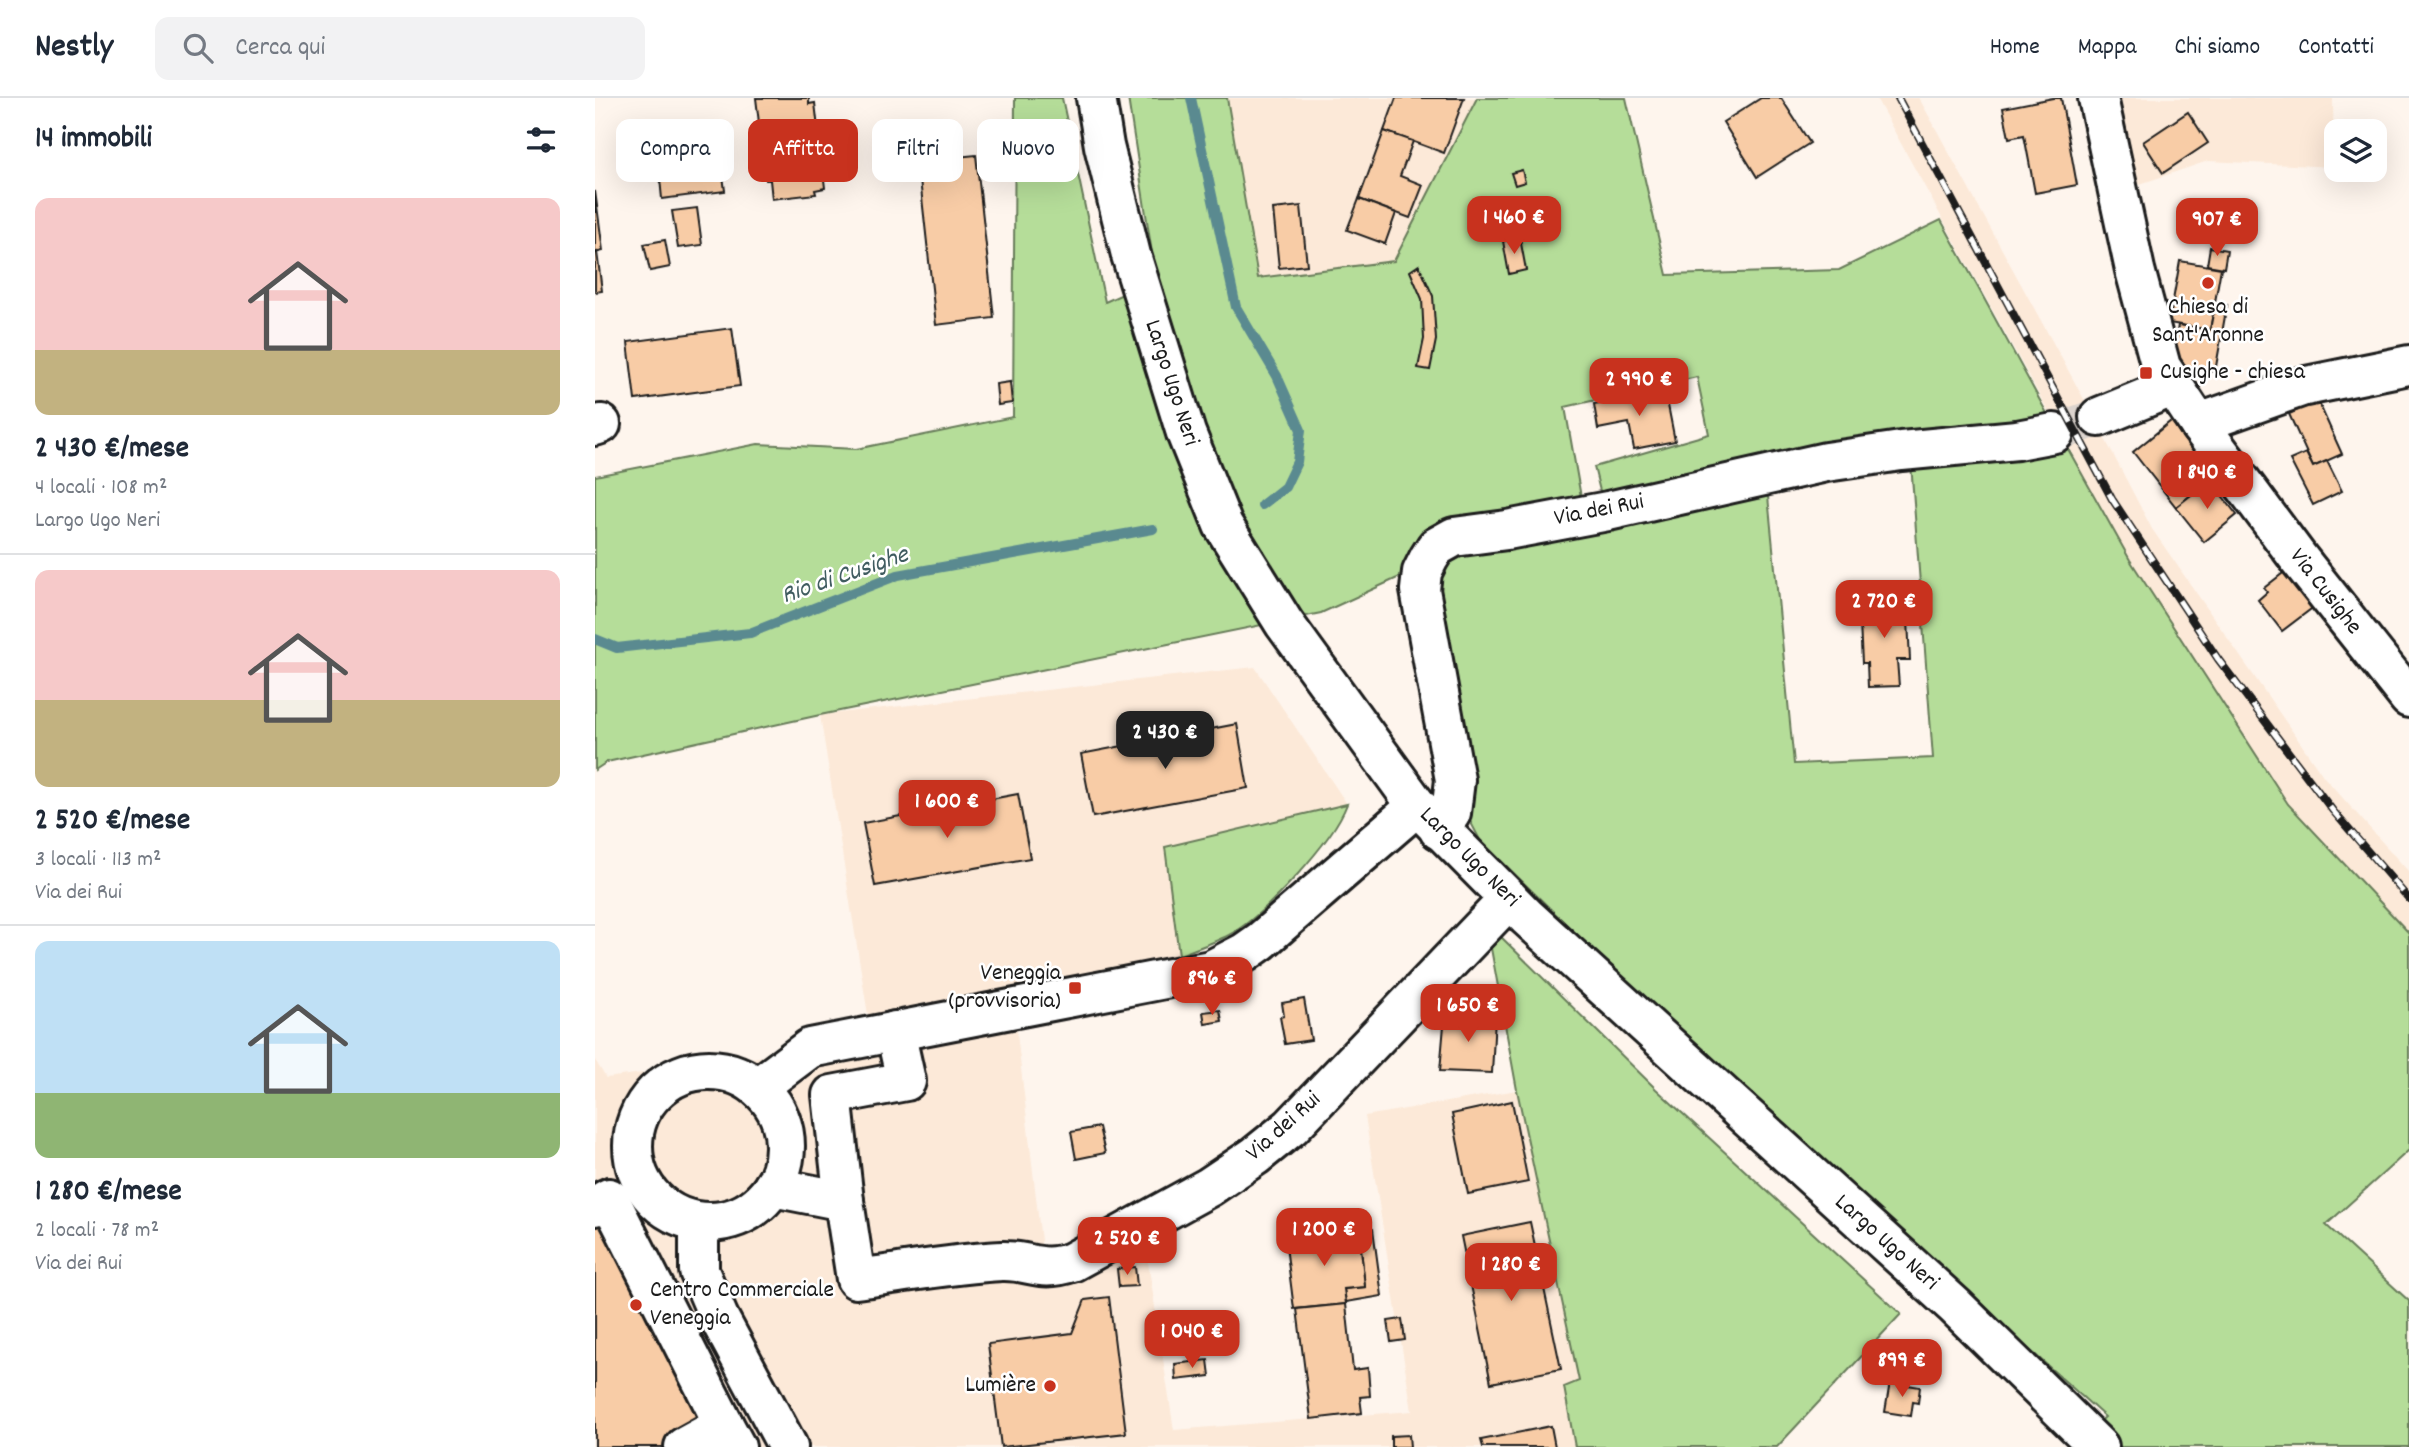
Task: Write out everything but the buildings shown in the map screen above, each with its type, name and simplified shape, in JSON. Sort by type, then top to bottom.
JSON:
[{"type":"street","name":"Largo Ugo Neri","points":[[1096,98],[1116,199],[1135,268],[1186,433],[1223,525],[1284,623],[1428,818],[1510,899],[1955,1306],[2099,1447]]},
{"type":"street","name":"Via Cusighe","points":[[2098,98],[2136,270],[2161,367],[2200,426],[2299,559],[2409,698]]},
{"type":"street","points":[[2200,426],[2211,419],[2301,387],[2409,365]]},
{"type":"street","points":[[2099,417],[2172,387]]},
{"type":"street","name":"Via dei Rui","points":[[1428,818],[1451,813],[1455,780],[1420,590],[1422,572],[1436,547],[1454,537],[1608,511],[1826,462],[2017,440],[2054,433]]},
{"type":"street","points":[[758,1087],[810,1048],[1211,970],[1236,958],[1261,941],[1428,818]]},
{"type":"street","name":"Via dei Rui","points":[[844,1201],[856,1279],[1005,1261],[1044,1268],[1055,1268],[1072,1262],[1209,1187],[1255,1156],[1291,1127],[1510,899]]},
{"type":"street","points":[[773,1187],[844,1201],[832,1095],[906,1081],[895,1031]]},
{"type":"street","points":[[709,1069],[735,1074],[758,1087],[773,1104],[784,1134],[782,1167],[773,1187],[759,1204],[742,1216],[721,1222],[699,1223],[676,1216],[655,1202],[640,1182],[633,1158],[633,1132],[643,1107],[660,1087],[683,1074],[709,1069]]},
{"type":"street","points":[[595,1206],[609,1198],[730,1436],[684,1447]]},
{"type":"street","points":[[699,1223],[698,1271],[719,1318],[788,1447]]},
{"type":"shaded area","points":[[1227,98],[1477,98],[1394,261],[1257,278]]},
{"type":"shaded area","points":[[1876,98],[1919,98],[2152,529],[2324,777],[2409,872],[2409,933],[2288,804],[2130,560]]},
{"type":"shaded area","points":[[2115,98],[2333,98],[2333,119],[2324,119],[2324,167],[2208,161],[2131,187]]},
{"type":"shaded area","points":[[1255,667],[1347,804],[1165,847],[1179,955],[868,1015],[820,715]]},
{"type":"shaded area","points":[[1016,1025],[1043,1258],[1146,1249],[1174,1430],[1412,1411],[1365,1116],[1517,1090],[1579,1381],[1564,1387],[1575,1447],[595,1447],[595,1060],[606,1078],[872,1041]]},
{"type":"green space","points":[[1015,98],[1062,98],[1066,119],[1015,119]]},
{"type":"green space","points":[[1128,98],[1227,98],[1258,278],[1394,261],[1477,98],[1626,98],[1667,275],[1839,270],[1941,220],[2049,417],[1602,499],[1594,467],[1709,434],[1697,377],[1565,407],[1582,503],[1404,575],[1321,613],[820,715],[607,762],[595,770],[595,476],[758,444],[856,449],[1013,417],[1014,182],[1079,182],[1079,179],[1105,302],[1156,279]]},
{"type":"green space","points":[[2063,440],[2130,560],[2288,804],[2409,933],[2409,1150],[2326,1225],[2409,1301],[2409,1447],[2072,1447],[2105,1417],[1867,1204],[1633,988],[1480,840],[1469,819],[1431,578],[1448,557],[1767,486],[1794,764],[1933,758],[1911,463]]},
{"type":"green space","points":[[1347,804],[1313,857],[1260,912],[1229,935],[1179,955],[1165,847]]},
{"type":"green space","points":[[1495,931],[1656,1089],[1901,1314],[1777,1447],[1575,1447],[1564,1387],[1579,1381],[1517,1090],[1488,932]]},
{"type":"waterway","name":"Rio di Cusighe","points":[[1191,98],[1236,307],[1277,376],[1301,430],[1297,462],[1285,487],[1262,505]]},
{"type":"waterway","name":"Rio di Cusighe","points":[[595,639],[617,648],[750,633],[898,575],[1153,529]]},
{"type":"tunnel","points":[[2054,433],[2099,417]]},
{"type":"railway","points":[[1898,98],[2112,499],[2218,659],[2333,811],[2409,899]]},
{"type":"place","name":"Chiesa di Sant'Aronne","points":[[2208,283]]},
{"type":"place","name":"Cusighe - chiesa","points":[[2146,373]]},
{"type":"place","name":"Veneggia (provvisoria)","points":[[1075,988]]},
{"type":"place","name":"Centro Commerciale Veneggia","points":[[636,1305]]},
{"type":"place","name":"Lumière","points":[[1050,1386]]}]
